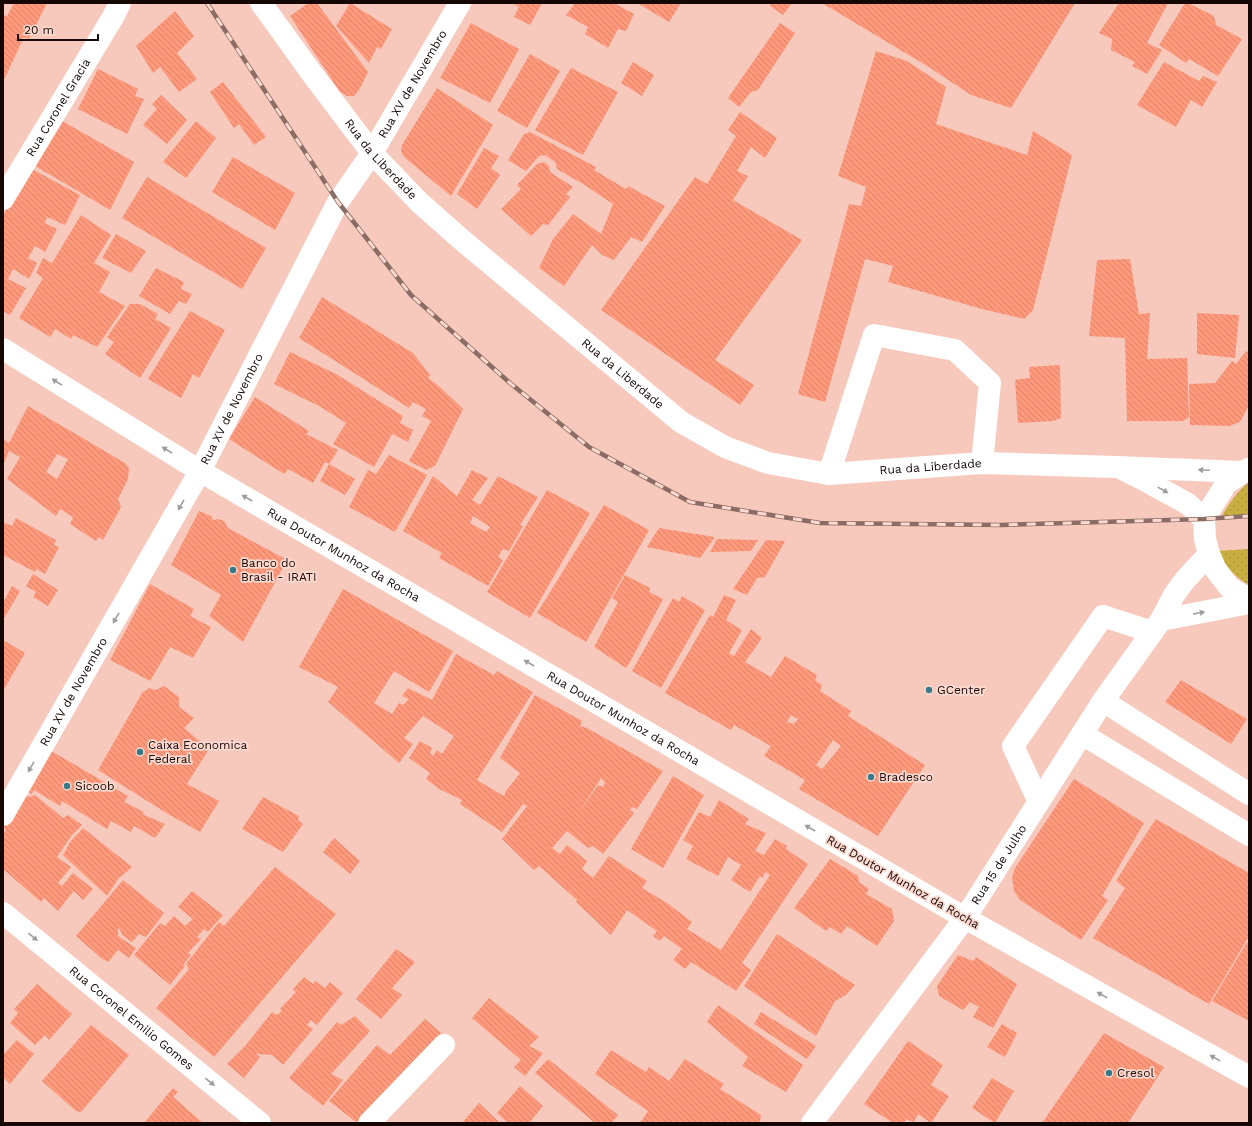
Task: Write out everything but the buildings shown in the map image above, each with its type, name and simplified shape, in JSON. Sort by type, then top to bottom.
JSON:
[{"type":"main road","name":"Rua da Liberdade","points":[[261,3],[372,153],[419,202],[681,422],[724,447],[768,464],[829,474],[982,463],[1246,471]]},
{"type":"main road","name":"Rua XV de Novembro","points":[[3,815],[200,471],[338,202],[372,153],[460,3]]},
{"type":"main road","name":"Rua Coronel Gracia","points":[[3,199],[115,8]]},
{"type":"main road","points":[[829,474],[874,335],[956,350],[990,383],[982,463]]},
{"type":"main road","name":"Rua Doutor Munhoz da Rocha","points":[[3,348],[200,471],[965,918],[1249,1077]]},
{"type":"main road","name":"Rua da Liberdade","points":[[1116,467],[1146,481],[1188,504],[1204,519]]},
{"type":"main road","points":[[1246,471],[1226,484],[1204,519],[1209,554],[1216,570],[1230,588],[1249,599]]},
{"type":"main road","name":"Rua 15 de Julho","points":[[812,1123],[965,918],[1103,701],[1156,626],[1174,595],[1185,580],[1209,554]]},
{"type":"main road","points":[[1039,802],[1013,746],[1103,616],[1156,626],[1249,603]]},
{"type":"main road","points":[[1103,701],[1249,794]]},
{"type":"main road","points":[[1082,734],[1249,835]]},
{"type":"main road","name":"Rua Coronel Emilio Gomes","points":[[3,913],[260,1123]]},
{"type":"main road","points":[[369,1123],[444,1045]]},
{"type":"shaded area","points":[[1249,482],[1249,515],[1222,516],[1240,490]]},
{"type":"shaded area","points":[[1249,549],[1249,585],[1230,570],[1217,551]]},
{"type":"railway","points":[[207,3],[338,202],[411,295],[510,383],[589,447],[690,502],[820,523],[1001,525],[1204,519],[1249,516]]},
{"type":"place","name":"Banco do Brasil - IRATI","points":[[233,570]]},
{"type":"place","name":"GCenter","points":[[929,690]]},
{"type":"place","name":"Caixa Economica Federal","points":[[140,752]]},
{"type":"place","name":"Bradesco","points":[[871,777]]},
{"type":"place","name":"Sicoob","points":[[67,786]]},
{"type":"place","name":"Cresol","points":[[1109,1073]]}]
